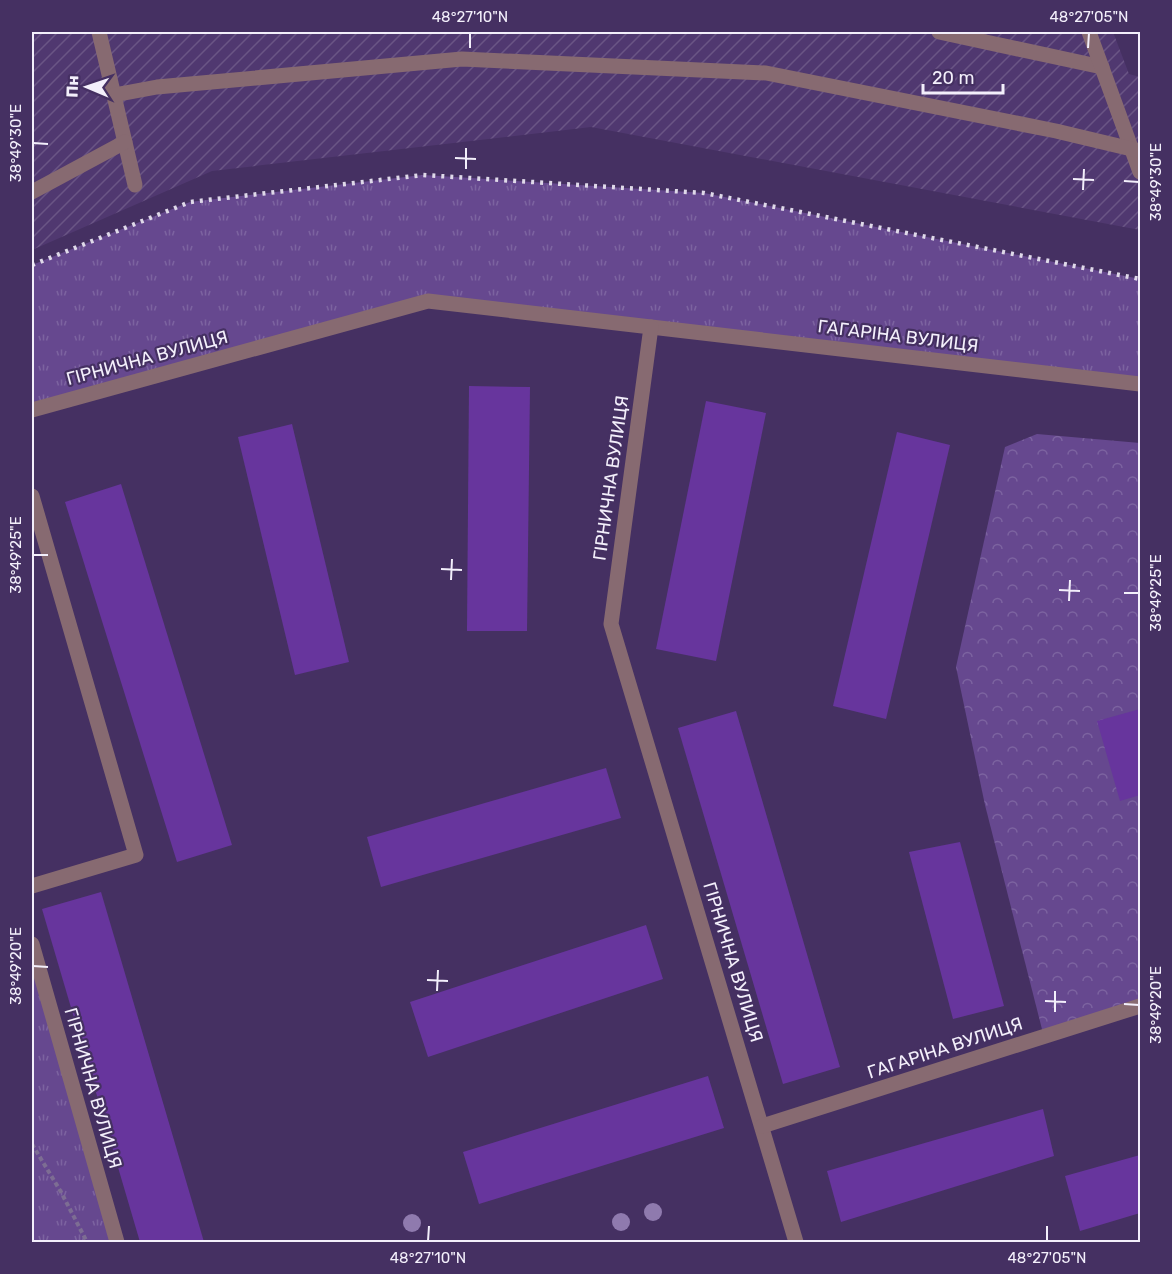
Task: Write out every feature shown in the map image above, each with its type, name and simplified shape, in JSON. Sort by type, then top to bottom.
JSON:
[{"type":"street","points":[[99,32],[135,184]]},
{"type":"street","points":[[939,32],[1102,67]]},
{"type":"street","points":[[1089,32],[1136,150],[1140,172]]},
{"type":"street","points":[[114,95],[157,87],[462,59],[766,73],[1056,131],[1136,150]]},
{"type":"street","points":[[32,192],[125,142]]},
{"type":"street","name":"ГІРНИЧНА ВУЛИЦЯ","points":[[32,410],[428,301],[651,327],[611,624],[796,1242]]},
{"type":"street","name":"ГАГАРІНА ВУЛИЦЯ","points":[[651,327],[1140,384]]},
{"type":"street","points":[[32,495],[136,855],[32,886]]},
{"type":"street","name":"ГІРНИЧНА ВУЛИЦЯ","points":[[32,944],[117,1242]]},
{"type":"street","name":"ГАГАРІНА ВУЛИЦЯ","points":[[762,1126],[1140,1006]]},
{"type":"path","points":[[32,1144],[87,1242]]},
{"type":"shaded area","points":[[32,32],[1113,32],[1129,74],[1140,77],[1140,230],[591,127],[212,171],[32,250]]},
{"type":"green space","points":[[423,175],[704,193],[1140,279],[1140,384],[428,301],[32,410],[32,265],[190,202]]},
{"type":"green space","points":[[1037,434],[1140,443],[1140,1006],[1044,1037],[985,805],[956,667],[1005,447]]},
{"type":"green space","points":[[32,944],[117,1242],[32,1242]]},
{"type":"building","points":[[469,386],[530,387],[527,631],[467,631]]},
{"type":"building","points":[[706,401],[766,413],[716,661],[656,649]]},
{"type":"building","points":[[292,424],[349,662],[295,675],[238,437]]},
{"type":"building","points":[[897,432],[950,445],[886,719],[833,706]]},
{"type":"building","points":[[121,484],[232,845],[177,862],[65,502]]},
{"type":"building","points":[[1140,709],[1140,795],[1120,801],[1097,721]]},
{"type":"building","points":[[736,711],[840,1067],[783,1084],[678,728]]},
{"type":"building","points":[[606,768],[621,818],[381,887],[367,837]]},
{"type":"building","points":[[960,842],[1004,1006],[953,1019],[909,852]]},
{"type":"building","points":[[101,892],[204,1242],[140,1242],[42,909]]},
{"type":"building","points":[[646,925],[663,979],[428,1057],[410,1002]]},
{"type":"building","points":[[708,1076],[724,1128],[479,1204],[463,1152]]},
{"type":"building","points":[[1043,1109],[1054,1156],[841,1222],[827,1171]]},
{"type":"building","points":[[1140,1155],[1140,1213],[1080,1231],[1065,1176]]},
{"type":"railway","points":[[32,265],[190,202],[423,175],[704,193],[1140,279]]}]
